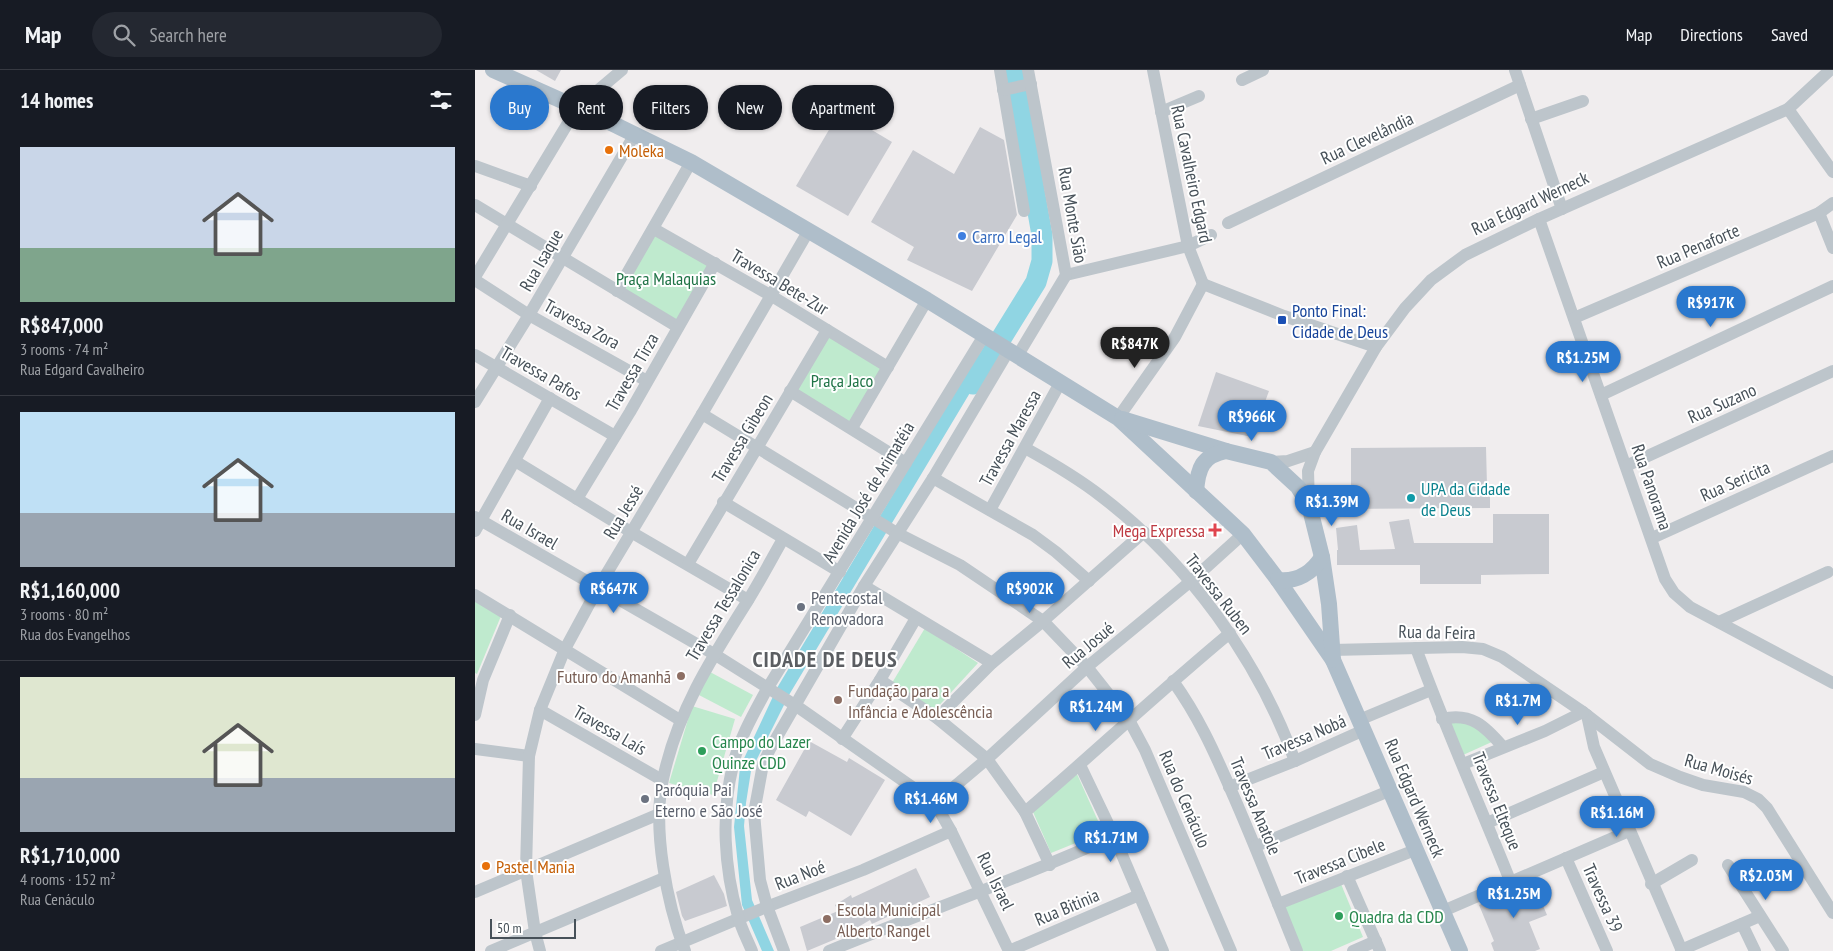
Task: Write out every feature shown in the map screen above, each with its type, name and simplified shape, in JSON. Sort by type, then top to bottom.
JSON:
[{"type":"main road","points":[[493,70],[559,100]]},
{"type":"main road","points":[[623,129],[691,162],[809,230],[987,336],[1118,418],[1243,534],[1332,655]]},
{"type":"main road","points":[[1118,418],[1226,451],[1271,462],[1299,487],[1309,505],[1322,557],[1329,604],[1332,655]]},
{"type":"main road","points":[[1196,491],[1201,468],[1205,460],[1215,453],[1226,451]]},
{"type":"main road","points":[[1278,580],[1301,578],[1315,567],[1322,557]]},
{"type":"main road","name":"Rua Edgard Werneck","points":[[1332,655],[1460,951]]},
{"type":"street","points":[[604,85],[622,70]]},
{"type":"street","name":"Rua Monte Sião","points":[[999,70],[1016,87],[1066,276],[1010,350]]},
{"type":"street","name":"Rua Monte Sião","points":[[1024,211],[1016,87],[1028,70]]},
{"type":"street","name":"Rua Cavalheiro Edgard","points":[[1153,70],[1188,246],[1203,284]]},
{"type":"street","points":[[1242,80],[1263,70]]},
{"type":"street","points":[[1515,70],[1562,209]]},
{"type":"street","name":"Rua Edgard Werneck","points":[[1309,505],[1308,471],[1315,452],[1375,346],[1405,308],[1431,280],[1465,256],[1539,219],[1789,109],[1830,70]]},
{"type":"street","name":"Rua Clevelândia","points":[[1228,223],[1520,85]]},
{"type":"street","points":[[1161,112],[1199,96]]},
{"type":"street","points":[[1531,119],[1583,101]]},
{"type":"street","points":[[1789,109],[1833,172]]},
{"type":"street","points":[[475,279],[564,130]]},
{"type":"street","name":"Rua Isaque","points":[[475,402],[529,315],[635,134]]},
{"type":"street","points":[[617,291],[691,162]]},
{"type":"street","points":[[475,166],[531,186]]},
{"type":"street","name":"Rua Penaforte","points":[[1574,318],[1819,213],[1833,203]]},
{"type":"street","points":[[475,205],[678,327]]},
{"type":"street","points":[[1819,213],[1833,248]]},
{"type":"street","name":"Rua Panorama","points":[[1539,219],[1665,579],[1674,593],[1690,607],[1833,683]]},
{"type":"street","name":"Travessa Bete-Zur","points":[[654,229],[770,295],[888,367]]},
{"type":"street","name":"Rua Jessé","points":[[540,951],[535,932],[527,870],[529,756],[541,710],[565,649],[598,588],[809,230]]},
{"type":"street","points":[[1066,276],[1188,246],[1211,235]]},
{"type":"street","name":"Travessa Tirza","points":[[577,499],[715,263]]},
{"type":"street","name":"Travessa Zora","points":[[475,279],[529,315],[647,381]]},
{"type":"street","points":[[1118,418],[1175,337],[1203,284],[1284,316],[1375,346]]},
{"type":"street","points":[[1601,394],[1833,286]]},
{"type":"street","points":[[852,428],[927,300]]},
{"type":"street","name":"Travessa Gibeon","points":[[688,564],[723,502],[827,330]]},
{"type":"street","name":"Avenida José de Arimatéia","points":[[752,951],[733,899],[726,853],[726,803],[733,764],[751,718],[840,572],[875,519],[906,463],[987,336]]},
{"type":"street","points":[[785,951],[765,907],[758,867],[753,813],[763,764],[793,704],[895,532],[933,478],[1010,350]]},
{"type":"street","name":"Travessa Pafos","points":[[475,355],[615,436]]},
{"type":"street","name":"Rua Suzano","points":[[1626,466],[1833,371]]},
{"type":"street","name":"Travessa Maressa","points":[[990,510],[1061,383]]},
{"type":"street","points":[[790,391],[906,463]]},
{"type":"street","points":[[477,523],[515,461],[550,398]]},
{"type":"street","name":"Rua do Cenáculo","points":[[702,414],[895,532],[973,572],[1043,622],[1087,667],[1129,720],[1145,750],[1231,951]]},
{"type":"street","name":"Travessa Ruben","points":[[1025,448],[1069,474],[1102,497],[1144,532],[1191,581],[1230,633],[1286,736],[1295,761]]},
{"type":"street","points":[[1271,462],[1288,461],[1315,452]]},
{"type":"street","name":"Rua Sericita","points":[[1652,538],[1833,456]]},
{"type":"street","points":[[515,461],[631,532],[748,600]]},
{"type":"street","points":[[933,478],[1033,535],[1057,552],[1089,581]]},
{"type":"street","points":[[723,502],[840,572]]},
{"type":"street","name":"Rua Israel","points":[[477,523],[598,588],[713,654],[793,704],[935,803],[981,890],[1009,951]]},
{"type":"street","points":[[937,718],[992,663],[1043,622],[1144,532]]},
{"type":"street","name":"Rua Josué","points":[[935,803],[987,759],[1087,667],[1191,581],[1243,534]]},
{"type":"street","name":"Travessa Tessalonica","points":[[683,947],[664,878],[659,814],[662,780],[680,720],[696,686],[713,654],[748,600],[783,539]]},
{"type":"street","points":[[1719,622],[1828,572]]},
{"type":"street","points":[[864,586],[992,663]]},
{"type":"street","points":[[475,595],[680,720]]},
{"type":"street","points":[[475,715],[479,678],[510,616]]},
{"type":"street","points":[[842,739],[880,680],[916,618]]},
{"type":"street","points":[[1025,812],[1230,633]]},
{"type":"street","name":"Rua da Feira","points":[[1332,655],[1417,648],[1483,649],[1502,657],[1585,714]]},
{"type":"street","name":"Travessa Elteque","points":[[1417,648],[1442,719],[1463,764],[1511,883]]},
{"type":"street","points":[[880,680],[937,718],[987,759],[1025,812],[1050,865]]},
{"type":"street","name":"Travessa Anatole","points":[[1173,681],[1188,701],[1203,727],[1256,846],[1297,951]]},
{"type":"street","name":"Travessa Nobá","points":[[1229,787],[1295,761],[1431,690]]},
{"type":"street","name":"Travessa Laís","points":[[541,710],[662,780]]},
{"type":"street","points":[[1463,764],[1585,714],[1594,747],[1604,772],[1681,950],[1760,916]]},
{"type":"street","name":"Rua Moisés","points":[[1585,714],[1650,764],[1703,785],[1744,792],[1758,799],[1767,808],[1833,913]]},
{"type":"street","points":[[1442,719],[1455,716],[1465,717],[1489,730],[1503,746]]},
{"type":"street","points":[[475,749],[529,756]]},
{"type":"street","points":[[1080,765],[1115,836],[1163,951]]},
{"type":"street","points":[[1487,823],[1604,772]]},
{"type":"street","points":[[1256,846],[1389,790]]},
{"type":"street","points":[[475,892],[659,814]]},
{"type":"street","name":"Rua Noé","points":[[661,951],[683,947],[740,917],[863,870],[951,831]]},
{"type":"street","points":[[1443,911],[1629,831]]},
{"type":"street","points":[[829,951],[848,947],[981,890],[1050,865],[1115,836]]},
{"type":"street","name":"Travessa Cibele","points":[[1278,904],[1415,850]]},
{"type":"street","name":"Travessa 39","points":[[1566,858],[1607,951]]},
{"type":"street","points":[[1651,884],[1692,860]]},
{"type":"street","points":[[1728,864],[1783,951]]},
{"type":"street","points":[[1347,876],[1378,946],[1353,951]]},
{"type":"street","points":[[491,951],[664,878]]},
{"type":"street","name":"Rua Bitinia","points":[[1009,951],[1139,895]]},
{"type":"street","points":[[1742,924],[1755,951]]},
{"type":"green space","name":"Praça Malaquias","points":[[655,234],[710,266],[677,322],[622,289]]},
{"type":"green space","name":"Praça Jaco","points":[[828,335],[889,371],[856,426],[795,390]]},
{"type":"green space","points":[[475,601],[501,616],[477,674],[475,673]]},
{"type":"green space","points":[[925,628],[978,663],[934,711],[892,683]]},
{"type":"green space","points":[[710,672],[753,695],[741,717],[697,694]]},
{"type":"green space","name":"Campo do Lazer Quinze CDD","points":[[692,706],[735,719],[713,795],[669,783]]},
{"type":"green space","points":[[1450,721],[1471,723],[1494,741],[1463,755]]},
{"type":"green space","points":[[1077,774],[1103,832],[1051,853],[1033,812]]},
{"type":"green space","points":[[1341,884],[1363,937],[1331,951],[1301,951],[1284,906]]},
{"type":"water","points":[[977,354],[989,361],[789,695],[751,771],[744,826],[752,900],[774,951],[762,951],[742,905],[734,827],[740,767],[777,688]]},
{"type":"building","points":[[536,70],[561,70],[555,81]]},
{"type":"building","points":[[980,127],[1004,140],[1017,215],[972,291],[907,260],[914,247],[871,222],[913,150],[954,174]]},
{"type":"building","points":[[829,130],[872,130],[892,142],[848,216],[796,186]]},
{"type":"building","points":[[1216,372],[1269,391],[1252,437],[1198,426]]},
{"type":"building","points":[[1486,447],[1487,486],[1490,486],[1490,508],[1331,509],[1331,487],[1351,487],[1351,448]]},
{"type":"building","points":[[1493,514],[1549,514],[1549,574],[1481,575],[1481,584],[1420,584],[1420,565],[1337,565],[1336,528],[1357,525],[1360,550],[1395,549],[1389,522],[1409,519],[1414,543],[1493,543]]},
{"type":"building","points":[[809,741],[847,762],[849,758],[885,780],[851,836],[809,811],[806,817],[776,800]]},
{"type":"building","points":[[916,868],[930,897],[872,924],[870,920],[843,936],[807,951],[800,927],[838,911],[835,905],[851,895],[852,898]]},
{"type":"building","points":[[714,875],[724,894],[727,906],[685,921],[676,892]]},
{"type":"building","points":[[1533,882],[1547,915],[1529,922],[1540,949],[1535,951],[1494,951],[1491,943],[1494,941],[1479,905]]},
{"type":"waterway","points":[[973,384],[1036,282],[1042,261],[1042,235],[1013,70]]},
{"type":"place","name":"Moleka","points":[[609,150]]},
{"type":"place","name":"Carro Legal","points":[[962,236]]},
{"type":"place","name":"Ponto Final: Cidade de Deus","points":[[1282,320]]},
{"type":"place","name":"UPA da Cidade de Deus","points":[[1411,498]]},
{"type":"place","name":"Mega Expressa","points":[[1215,530]]},
{"type":"place","name":"Pentecostal Renovadora","points":[[801,607]]},
{"type":"place","name":"Futuro do Amanhã","points":[[681,676]]},
{"type":"place","name":"Fundação para a Infância e Adolescência","points":[[838,700]]},
{"type":"place","name":"Campo do Lazer Quinze CDD","points":[[702,751]]},
{"type":"place","name":"Paróquia Pai Eterno e São José","points":[[645,799]]},
{"type":"place","name":"Pastel Mania","points":[[486,866]]},
{"type":"place","name":"Quadra da CDD","points":[[1339,916]]},
{"type":"place","name":"Escola Municipal Alberto Rangel","points":[[827,919]]},
{"type":"district","name":"CIDADE DE DEUS","points":[[825,659]]}]
